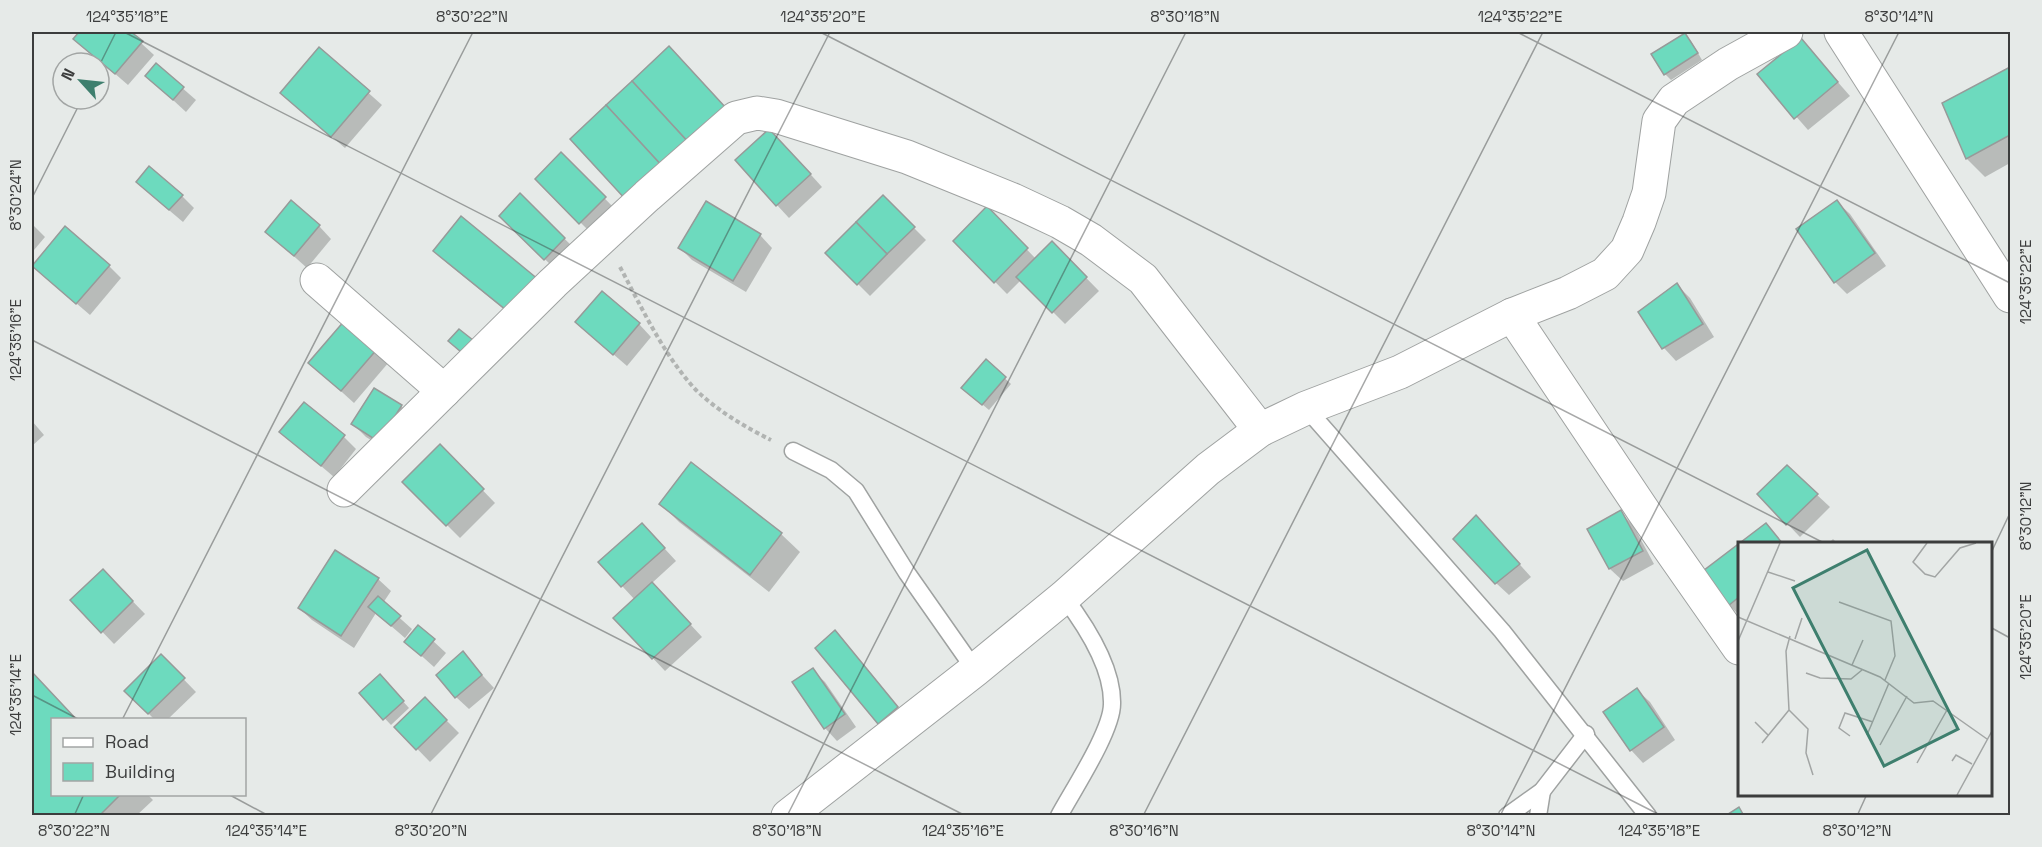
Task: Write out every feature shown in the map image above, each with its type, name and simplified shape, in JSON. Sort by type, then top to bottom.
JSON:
[{"type":"street","points":[[788,816],[975,670],[1064,597],[1208,469],[1260,430],[1305,408],[1400,372],[1512,315],[1568,293],[1605,274],[1627,250],[1639,222],[1649,193],[1659,121],[1674,100],[1728,64],[1785,32]]},
{"type":"street","points":[[1840,32],[2010,296]]},
{"type":"street","points":[[344,490],[553,282],[603,236],[736,118],[757,113],[776,116],[907,157],[1013,200],[1060,222],[1091,240],[1143,279],[1260,430]]},
{"type":"street","points":[[317,280],[444,391]]},
{"type":"street","points":[[1512,315],[1644,512],[1738,647]]},
{"type":"lane","points":[[1305,408],[1502,631],[1586,734],[1648,816]]},
{"type":"lane","points":[[793,452],[831,470],[856,491],[907,573],[975,670]]},
{"type":"lane","points":[[1059,816],[1102,738],[1113,706],[1110,678],[1084,624],[1064,597]]},
{"type":"lane","points":[[1507,816],[1542,791],[1586,734]]},
{"type":"lane","points":[[1538,816],[1542,791]]},
{"type":"path","points":[[603,236],[652,327],[676,365],[696,390],[750,429],[793,452]]},
{"type":"building","points":[[79,32],[131,32],[143,41],[115,74],[111,71],[111,51],[87,51],[73,39]]},
{"type":"building","points":[[1685,33],[1698,53],[1664,75],[1651,54]]},
{"type":"building","points":[[1801,38],[1838,82],[1794,119],[1757,74]]},
{"type":"building","points":[[669,46],[726,108],[689,143],[632,81]]},
{"type":"building","points":[[319,47],[370,91],[331,137],[280,93]]},
{"type":"building","points":[[156,63],[184,87],[173,100],[145,76]]},
{"type":"building","points":[[2010,67],[2010,135],[1966,159],[1942,103]]},
{"type":"building","points":[[632,81],[689,143],[663,167],[606,105]]},
{"type":"building","points":[[606,105],[663,167],[627,201],[570,139]]},
{"type":"building","points":[[769,129],[811,174],[776,206],[735,160]]},
{"type":"building","points":[[561,152],[606,197],[579,224],[535,179]]},
{"type":"building","points":[[149,166],[183,195],[169,210],[136,182]]},
{"type":"building","points":[[520,193],[565,238],[544,260],[499,216]]},
{"type":"building","points":[[883,195],[915,227],[887,254],[856,222]]},
{"type":"building","points":[[291,200],[320,225],[294,256],[265,232]]},
{"type":"building","points":[[1837,200],[1875,253],[1834,283],[1796,229]]},
{"type":"building","points":[[706,201],[761,234],[733,281],[678,248]]},
{"type":"building","points":[[987,206],[1028,248],[994,283],[953,241]]},
{"type":"building","points":[[461,216],[539,280],[511,314],[433,251]]},
{"type":"building","points":[[856,222],[887,254],[857,285],[825,253]]},
{"type":"building","points":[[65,226],[110,265],[76,304],[32,266]]},
{"type":"building","points":[[1052,241],[1087,277],[1052,313],[1016,277]]},
{"type":"building","points":[[1677,283],[1703,324],[1662,349],[1638,312]]},
{"type":"building","points":[[602,291],[640,323],[613,355],[575,322]]},
{"type":"building","points":[[345,320],[378,348],[341,391],[308,363]]},
{"type":"building","points":[[459,329],[478,344],[467,357],[448,341]]},
{"type":"building","points":[[986,359],[1006,377],[982,405],[961,388]]},
{"type":"building","points":[[374,388],[402,405],[379,442],[351,424]]},
{"type":"building","points":[[304,402],[345,435],[321,466],[279,432]]},
{"type":"building","points":[[440,444],[484,489],[446,526],[402,482]]},
{"type":"building","points":[[691,462],[782,533],[750,575],[659,504]]},
{"type":"building","points":[[1787,465],[1818,494],[1786,525],[1757,494]]},
{"type":"building","points":[[1621,510],[1643,551],[1609,569],[1587,529]]},
{"type":"building","points":[[1476,515],[1520,564],[1495,584],[1453,539]]},
{"type":"building","points":[[642,523],[665,548],[621,587],[598,562]]},
{"type":"building","points":[[1766,523],[1781,542],[1741,542]]},
{"type":"building","points":[[1738,544],[1738,598],[1728,606],[1703,571]]},
{"type":"building","points":[[335,550],[379,578],[341,636],[298,608]]},
{"type":"building","points":[[103,569],[133,601],[101,633],[70,600]]},
{"type":"building","points":[[652,582],[691,624],[652,659],[613,618]]},
{"type":"building","points":[[378,596],[401,616],[391,626],[368,607]]},
{"type":"building","points":[[418,625],[435,639],[421,656],[404,642]]},
{"type":"building","points":[[835,630],[898,707],[878,724],[815,648]]},
{"type":"building","points":[[463,651],[482,675],[455,698],[436,675]]},
{"type":"building","points":[[161,654],[185,678],[148,714],[124,691]]},
{"type":"building","points":[[813,668],[845,714],[824,729],[792,682]]},
{"type":"building","points":[[32,672],[75,718],[51,718],[51,796],[119,796],[99,816],[34,816],[32,813]]},
{"type":"building","points":[[380,674],[404,701],[383,720],[359,693]]},
{"type":"building","points":[[1637,688],[1664,727],[1630,751],[1603,712]]},
{"type":"building","points":[[425,697],[447,720],[416,750],[394,727]]},
{"type":"building","points":[[1739,807],[1744,816],[1725,816]]}]
